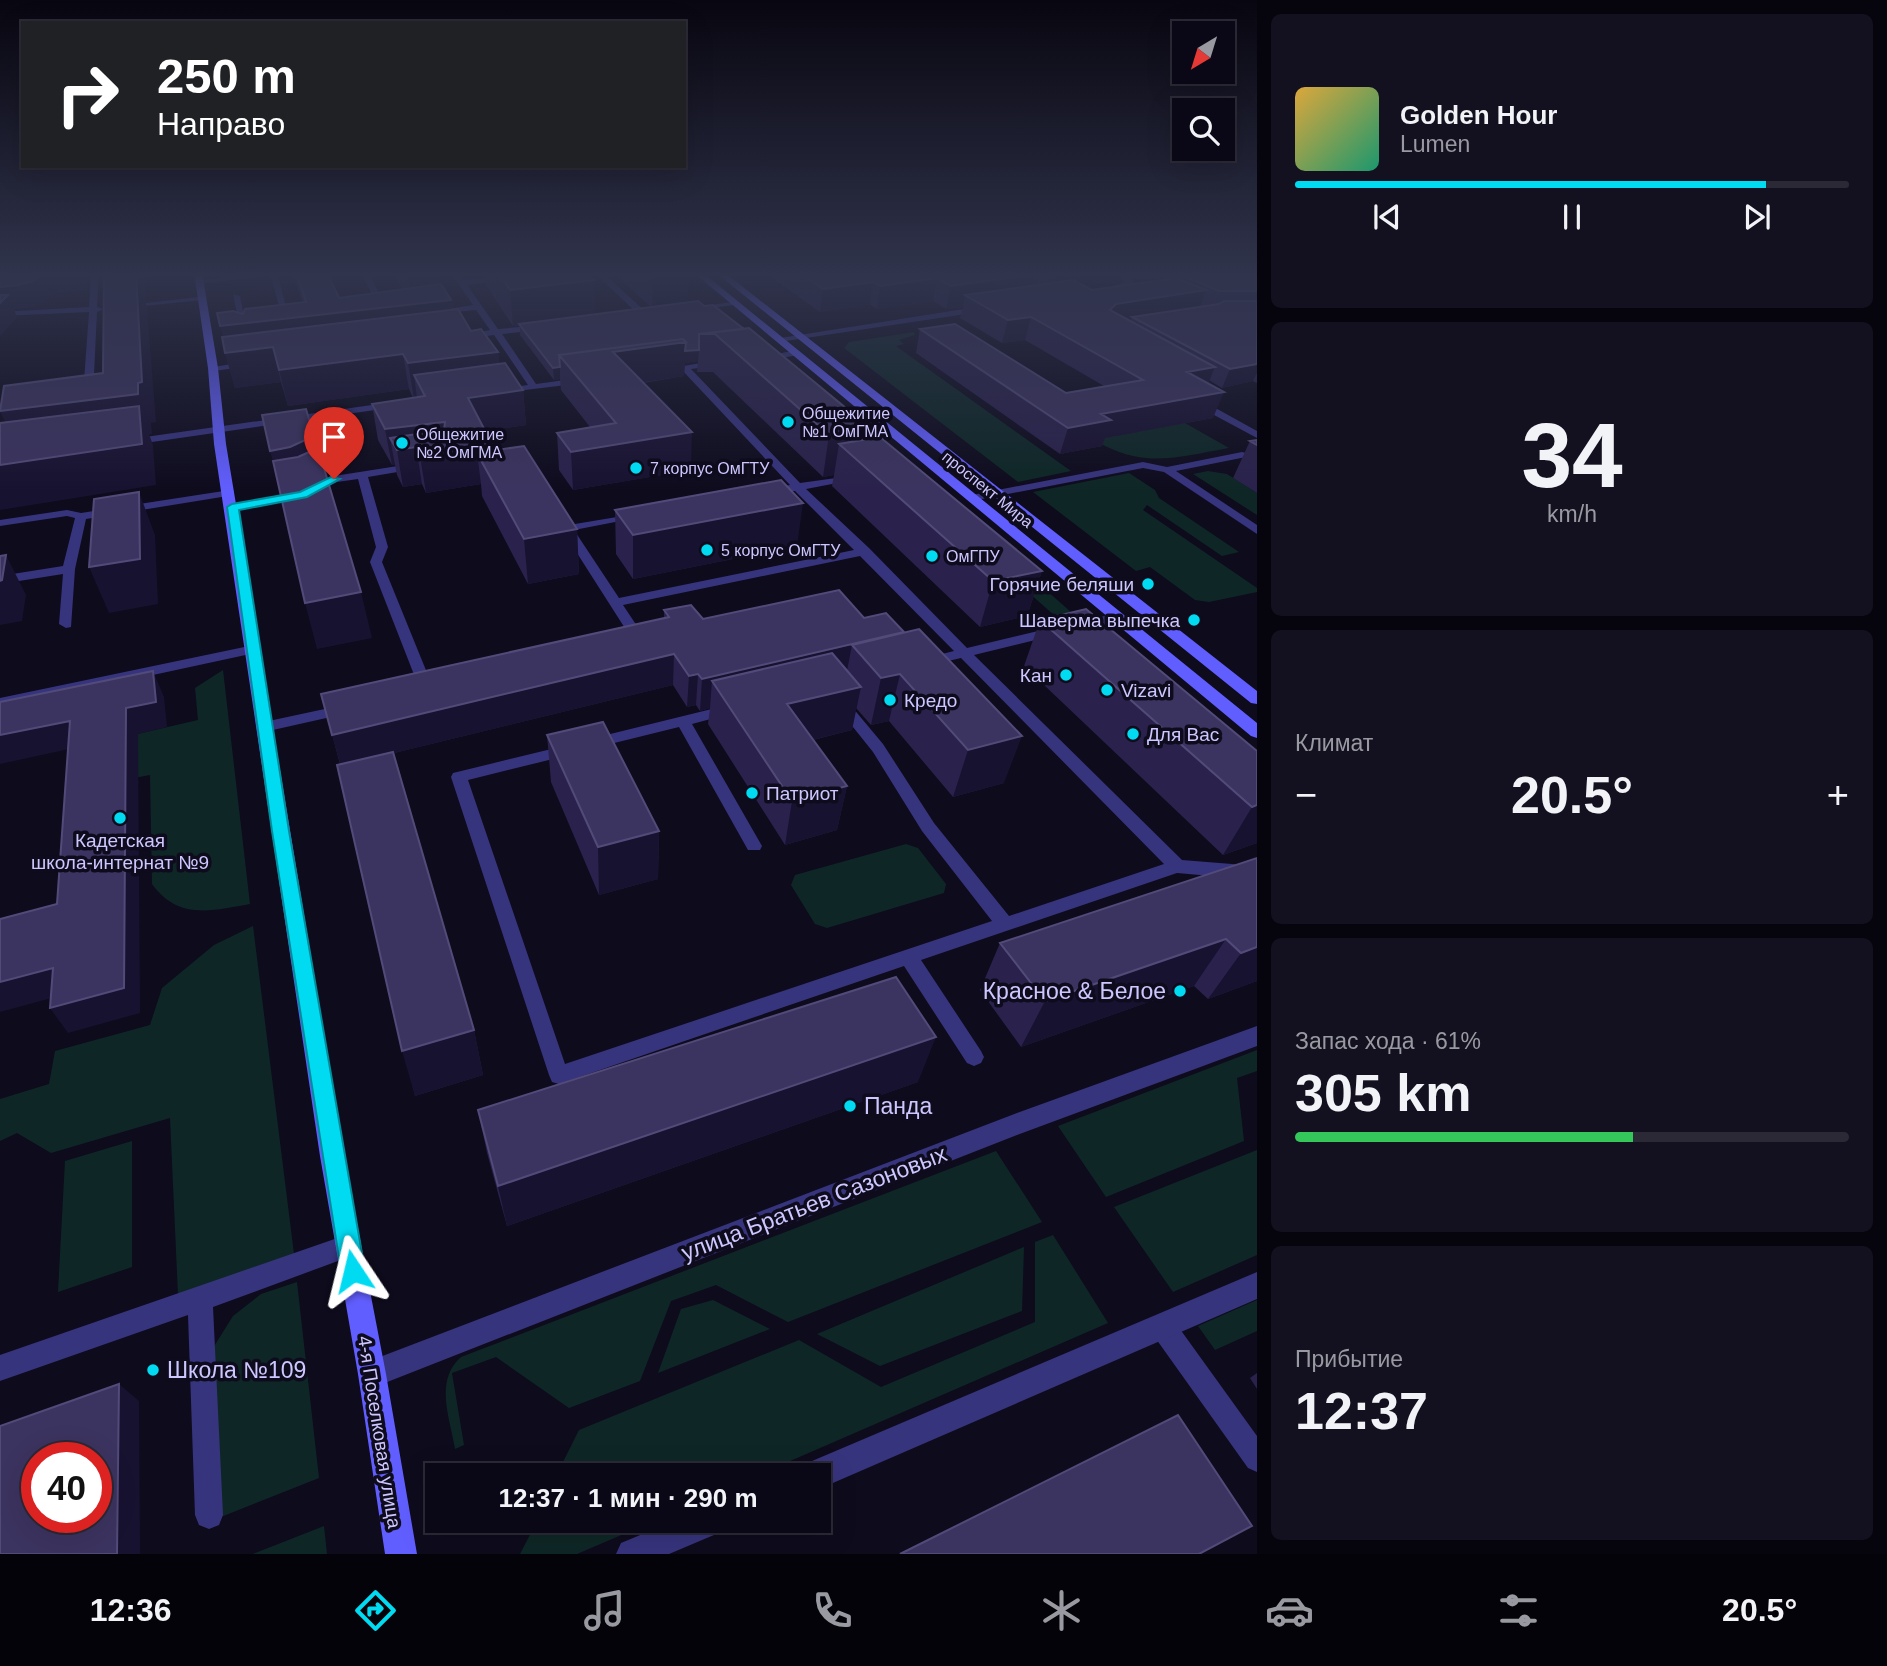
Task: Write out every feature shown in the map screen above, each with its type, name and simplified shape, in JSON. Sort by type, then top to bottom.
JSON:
[{"type":"main road","name":"4-я Поселковая улица","points":[[213,345],[218,429],[264,727],[401,1554]]},
{"type":"main road","name":"проспект Мира","points":[[786,345],[1257,732]]},
{"type":"main road","name":"проспект Мира","points":[[809,345],[1257,699]]},
{"type":"street","name":"улица Братьев Сазоновых","points":[[372,1374],[1017,1124],[1257,1036]]},
{"type":"street","points":[[831,1469],[1257,1284]]},
{"type":"street","points":[[632,1554],[682,1533]]},
{"type":"lane","points":[[76,402],[87,400],[89,345]]},
{"type":"lane","points":[[505,345],[534,387]]},
{"type":"lane","points":[[747,360],[796,353]]},
{"type":"lane","points":[[213,368],[265,362]]},
{"type":"lane","points":[[659,371],[728,362]]},
{"type":"lane","points":[[685,368],[798,487],[865,551],[1177,866]]},
{"type":"lane","points":[[496,392],[596,379]]},
{"type":"lane","points":[[1220,393],[1205,405],[1257,435]]},
{"type":"lane","points":[[124,443],[407,403]]},
{"type":"lane","points":[[1167,470],[1242,455]]},
{"type":"lane","points":[[908,467],[929,463]]},
{"type":"lane","points":[[232,507],[291,498],[334,479],[430,464]]},
{"type":"lane","points":[[972,498],[1143,465],[1167,470],[1257,530]]},
{"type":"lane","points":[[362,475],[382,547],[376,562],[428,692]]},
{"type":"lane","points":[[753,495],[861,475]]},
{"type":"lane","points":[[0,523],[67,513],[81,516],[230,493]]},
{"type":"lane","points":[[620,650],[642,645],[567,528],[651,513]]},
{"type":"lane","points":[[66,624],[69,569],[81,516]]},
{"type":"lane","points":[[615,603],[865,551]]},
{"type":"lane","points":[[0,580],[69,569]]},
{"type":"lane","points":[[913,665],[1064,634],[1117,617]]},
{"type":"lane","points":[[0,703],[254,649]]},
{"type":"lane","points":[[827,686],[878,748],[928,827],[1004,924]]},
{"type":"lane","points":[[748,705],[459,777],[559,1074],[1177,866],[1257,873]]},
{"type":"lane","points":[[264,727],[360,707]]},
{"type":"lane","points":[[683,721],[754,846]]},
{"type":"lane","points":[[909,958],[974,1057]]},
{"type":"lane","points":[[0,1368],[349,1246]]},
{"type":"lane","points":[[200,1299],[209,1515]]},
{"type":"lane","points":[[1163,1327],[1257,1459]]},
{"type":"green space","points":[[847,345],[902,345],[896,346],[1071,471],[1018,482],[844,348]]},
{"type":"green space","points":[[1185,423],[1229,448],[1171,458],[1138,457],[1103,445],[1083,433],[1106,430],[1116,436]]},
{"type":"green space","points":[[1208,471],[1227,474],[1257,493],[1257,515],[1193,474]]},
{"type":"green space","points":[[1129,473],[1155,490],[1159,498],[1239,552],[1222,556],[1147,505],[1143,510],[1257,588],[1257,592],[1209,602],[1195,600],[1150,567],[1136,571],[1033,492]]},
{"type":"green space","points":[[1003,552],[1080,620],[1063,623],[987,556]]},
{"type":"green space","points":[[223,670],[250,904],[196,910],[173,903],[152,884],[150,775],[106,783],[107,741],[198,720],[195,688]]},
{"type":"green space","points":[[906,844],[918,848],[946,884],[944,893],[827,928],[815,924],[791,885],[795,875]]},
{"type":"green space","points":[[253,926],[294,1254],[178,1295],[170,1118],[51,1153],[17,1133],[0,1141],[0,1099],[49,1084],[55,1051],[150,1025],[162,988],[214,945]]},
{"type":"green space","points":[[1257,1050],[1257,1071],[1237,1078],[1244,1141],[1106,1197],[1058,1126]]},
{"type":"green space","points":[[132,1141],[132,1267],[58,1292],[65,1161]]},
{"type":"green space","points":[[1257,1150],[1257,1255],[1173,1292],[1114,1207]]},
{"type":"green space","points":[[996,1151],[1042,1222],[788,1322],[716,1285],[671,1301],[640,1381],[569,1408],[496,1357],[452,1373],[464,1445],[455,1449],[446,1388],[448,1377],[461,1357]]},
{"type":"green space","points":[[1053,1235],[1108,1323],[786,1463],[562,1463],[579,1430],[799,1340],[881,1387],[1035,1322],[1035,1242]]},
{"type":"green space","points":[[1024,1247],[1022,1311],[880,1366],[817,1334]]},
{"type":"green space","points":[[297,1282],[319,1478],[221,1517],[213,1348],[233,1316],[261,1294]]},
{"type":"green space","points":[[713,1300],[770,1329],[658,1373],[681,1309]]},
{"type":"green space","points":[[1257,1300],[1257,1331],[1215,1350],[1198,1326]]},
{"type":"green space","points":[[324,1526],[327,1554],[253,1554]]},
{"type":"green space","points":[[531,1533],[626,1533],[577,1554],[520,1554]]},
{"type":"building","points":[[103,345],[140,345],[142,382],[138,383],[138,394],[0,411],[4,386],[103,373]]},
{"type":"building","points":[[223,345],[492,345],[498,352],[408,363],[403,354],[279,370],[273,347],[225,353]]},
{"type":"building","points":[[535,345],[640,345],[559,355],[560,367],[553,368]]},
{"type":"building","points":[[640,345],[668,345],[613,352],[692,432],[571,452],[557,433],[616,423],[559,355]]},
{"type":"building","points":[[686,345],[699,345],[699,350],[685,351]]},
{"type":"building","points":[[727,345],[769,345],[870,428],[829,435]]},
{"type":"building","points":[[943,345],[988,345],[1066,393],[1143,380],[1080,345],[1174,345],[1215,367],[1187,372],[1224,392],[1101,414],[1111,420],[1068,428]]},
{"type":"building","points":[[1184,345],[1257,345],[1257,364],[1230,369]]},
{"type":"building","points":[[505,363],[523,390],[468,398],[492,444],[420,456],[416,447],[397,450],[390,438],[444,430],[445,422],[385,429],[372,404],[425,396],[414,375]]},
{"type":"building","points":[[139,406],[142,444],[0,465],[0,423]]},
{"type":"building","points":[[306,409],[314,436],[290,447],[270,451],[262,415]]},
{"type":"building","points":[[880,437],[1042,571],[993,581],[839,444]]},
{"type":"building","points":[[524,446],[577,529],[524,539],[477,453]]},
{"type":"building","points":[[318,448],[361,592],[305,603],[273,461],[298,457]]},
{"type":"building","points":[[781,480],[803,503],[633,535],[615,510]]},
{"type":"building","points":[[139,492],[140,559],[89,567],[94,499]]},
{"type":"building","points":[[6,555],[2,580],[0,581],[0,556]]},
{"type":"building","points":[[839,590],[864,618],[886,613],[904,632],[702,679],[698,674],[689,676],[674,654],[332,735],[321,694],[669,617],[664,610],[691,605],[703,619]]},
{"type":"building","points":[[1086,609],[1257,751],[1257,805],[1252,807],[1040,620]]},
{"type":"building","points":[[919,629],[1022,736],[968,750],[900,674],[881,678],[852,645]]},
{"type":"building","points":[[832,653],[861,687],[787,704],[847,786],[792,801],[712,681]]},
{"type":"building","points":[[153,671],[156,702],[126,708],[124,988],[50,1008],[53,968],[0,982],[0,919],[57,904],[70,721],[0,735],[0,702]]},
{"type":"building","points":[[603,722],[659,831],[598,847],[547,735]]},
{"type":"building","points":[[393,752],[474,1030],[402,1051],[337,765]]},
{"type":"building","points":[[1257,858],[1257,947],[1241,953],[1226,939],[1045,1001],[1000,943]]},
{"type":"building","points":[[896,977],[936,1037],[498,1186],[478,1110]]},
{"type":"building","points":[[119,1384],[117,1554],[0,1554],[0,1426]]},
{"type":"building","points":[[1178,1415],[1252,1526],[1199,1554],[900,1554]]},
{"type":"place","name":"Общежитие №1 ОмГМА","points":[[788,422]]},
{"type":"place","name":"Общежитие №2 ОмГМА","points":[[402,443]]},
{"type":"place","name":"7 корпус ОмГТУ","points":[[636,468]]},
{"type":"place","name":"5 корпус ОмГТУ","points":[[707,550]]},
{"type":"place","name":"ОмГПУ","points":[[932,556]]},
{"type":"place","name":"Горячие беляши","points":[[1148,584]]},
{"type":"place","name":"Шаверма выпечка","points":[[1194,620]]},
{"type":"place","name":"Кан","points":[[1066,675]]},
{"type":"place","name":"Vizavi","points":[[1107,690]]},
{"type":"place","name":"Кредо","points":[[890,700]]},
{"type":"place","name":"Для Вас","points":[[1133,734]]},
{"type":"place","name":"Патриот","points":[[752,793]]},
{"type":"place","name":"Кадетская школа-интернат №9","points":[[120,818]]},
{"type":"place","name":"Красное & Белое","points":[[1180,991]]},
{"type":"place","name":"Панда","points":[[850,1106]]},
{"type":"place","name":"Школа №109","points":[[153,1370]]},
{"type":"route","points":[[334,479],[303,495],[232,507],[332,1156],[353,1271]]}]
